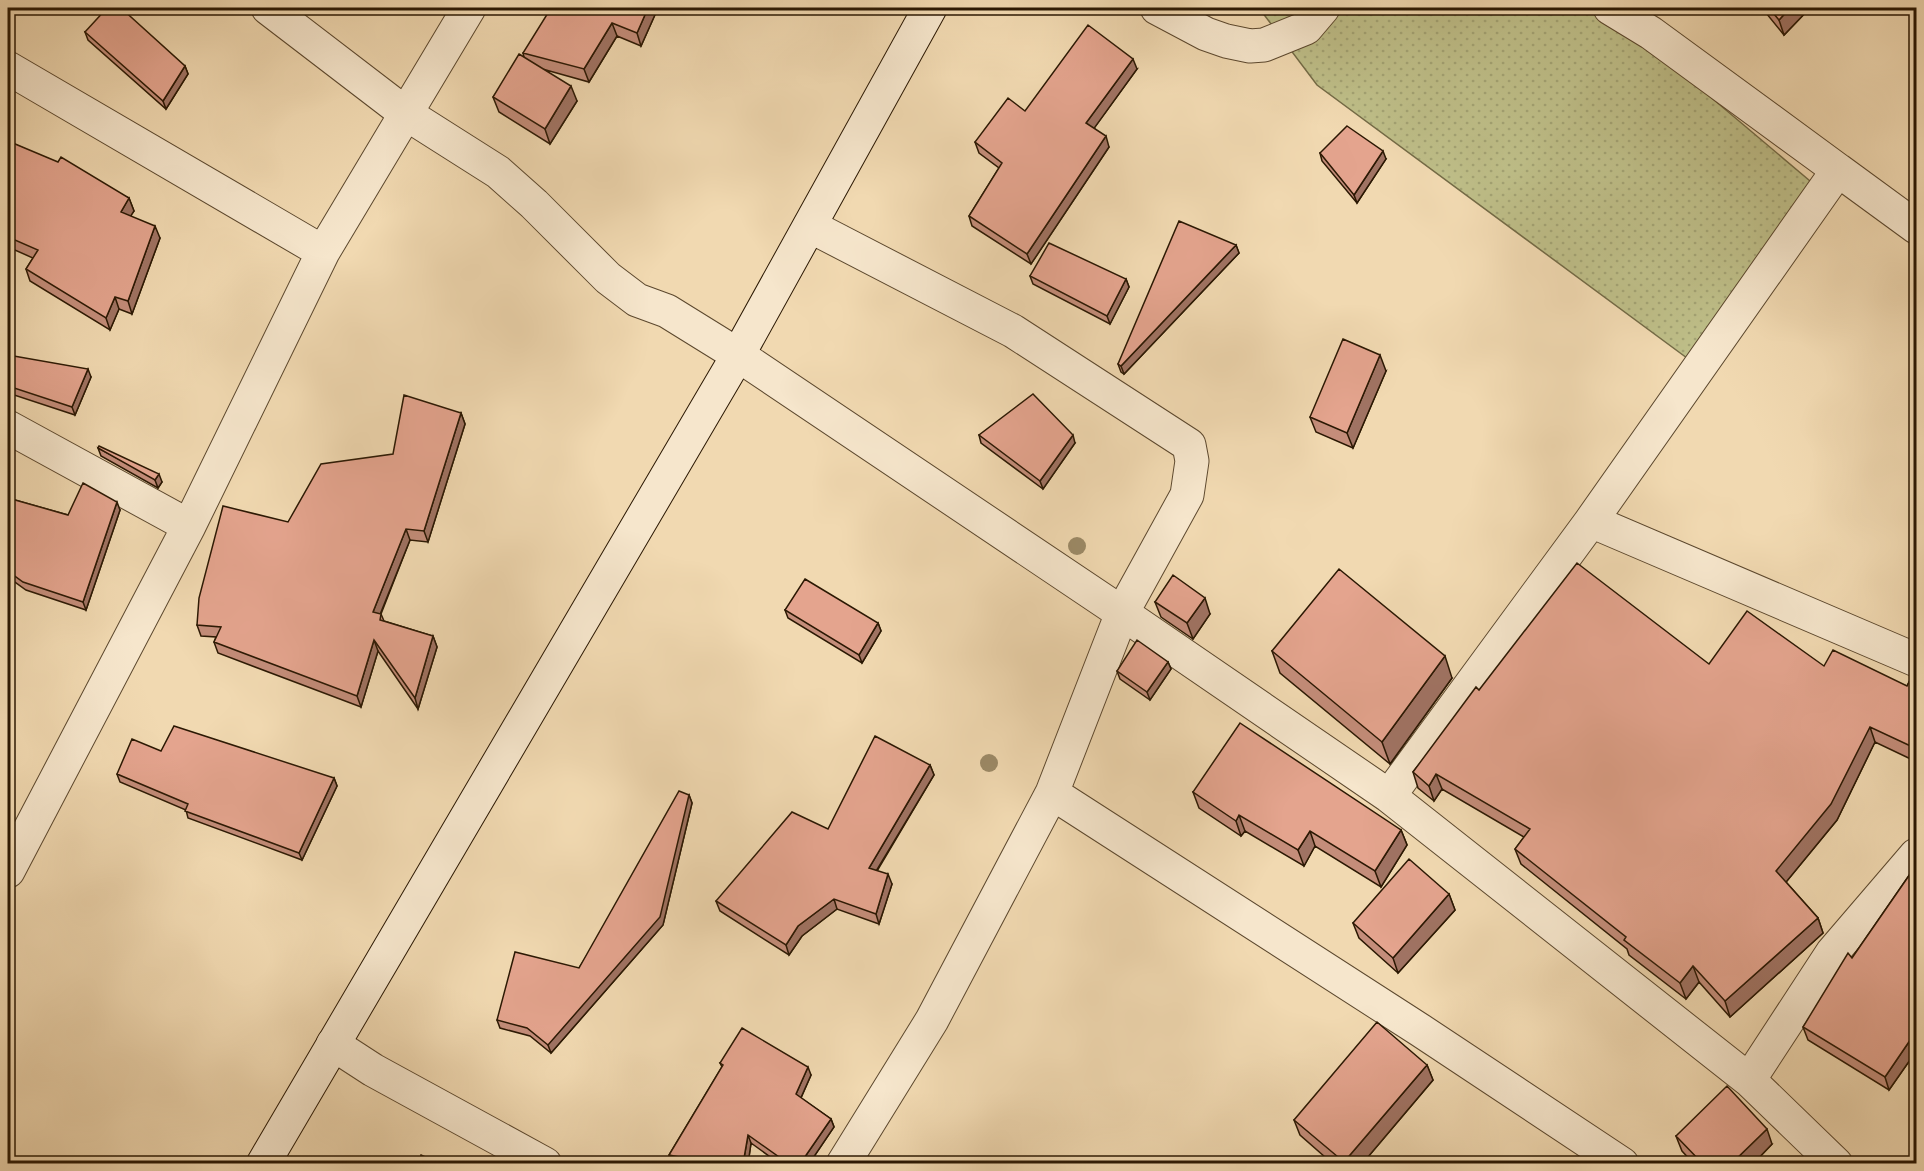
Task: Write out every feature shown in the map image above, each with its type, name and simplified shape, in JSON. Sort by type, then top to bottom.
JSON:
[{"type":"street","points":[[268,8],[405,113],[498,172],[534,204],[608,278],[637,300],[667,311],[738,356],[1122,613],[1389,796],[1749,1080],[1836,1164]]},
{"type":"street","points":[[8,871],[189,526],[323,252],[469,8]]},
{"type":"street","points":[[263,1164],[738,356],[930,8]]},
{"type":"street","points":[[1157,8],[1206,33],[1226,41],[1250,46],[1264,45],[1306,28],[1323,8]]},
{"type":"street","points":[[1610,8],[1651,33],[1917,227]]},
{"type":"street","points":[[8,68],[323,252]]},
{"type":"street","points":[[1389,796],[1591,521],[1838,170]]},
{"type":"street","points":[[810,226],[1013,330],[1189,445],[1192,461],[1187,495],[1122,613],[1052,793],[932,1020],[843,1164]]},
{"type":"street","points":[[8,427],[189,526]]},
{"type":"street","points":[[1591,521],[1917,660]]},
{"type":"street","points":[[1052,793],[1429,1036],[1622,1164]]},
{"type":"street","points":[[1749,1080],[1832,953],[1917,855]]},
{"type":"street","points":[[333,1044],[373,1070],[545,1164]]},
{"type":"green space","points":[[1259,8],[1605,8],[1816,186],[1687,358],[1317,85]]},
{"type":"building","points":[[107,8],[121,8],[185,66],[163,101],[85,32]]},
{"type":"building","points":[[551,8],[648,8],[637,33],[612,23],[584,69],[523,53]]},
{"type":"building","points":[[1769,8],[1790,8],[1779,20]]},
{"type":"building","points":[[1088,25],[1133,59],[1086,123],[1106,136],[1027,254],[969,216],[1002,163],[975,142],[1008,98],[1025,111]]},
{"type":"building","points":[[519,54],[571,86],[545,129],[493,97]]},
{"type":"building","points":[[1347,126],[1383,151],[1354,195],[1320,153]]},
{"type":"building","points":[[8,141],[58,162],[61,157],[129,198],[121,212],[155,226],[128,301],[115,297],[106,318],[26,269],[38,250],[8,237]]},
{"type":"building","points":[[1179,221],[1236,245],[1121,366],[1118,364]]},
{"type":"building","points":[[1049,243],[1126,279],[1107,316],[1030,276]]},
{"type":"building","points":[[1343,339],[1380,355],[1347,433],[1310,417]]},
{"type":"building","points":[[8,355],[88,369],[72,407],[8,386]]},
{"type":"building","points":[[1033,394],[1073,435],[1040,481],[979,435]]},
{"type":"building","points":[[404,395],[461,413],[424,531],[406,529],[373,612],[381,614],[380,620],[433,636],[415,698],[374,640],[357,696],[214,642],[221,627],[197,625],[199,598],[223,506],[288,522],[321,464],[393,454]]},
{"type":"building","points":[[99,446],[159,474],[155,480],[98,448]]},
{"type":"building","points":[[83,483],[117,502],[83,602],[23,582],[8,571],[8,498],[68,515]]},
{"type":"building","points":[[1577,563],[1709,664],[1747,611],[1824,666],[1833,650],[1907,686],[1917,666],[1917,749],[1870,727],[1831,804],[1776,871],[1818,918],[1725,1001],[1693,966],[1680,983],[1624,940],[1626,937],[1515,849],[1530,829],[1436,774],[1429,786],[1413,772],[1476,687],[1479,690]]},
{"type":"building","points":[[1339,569],[1445,656],[1382,742],[1272,651]]},
{"type":"building","points":[[1173,575],[1205,598],[1187,623],[1155,602]]},
{"type":"building","points":[[805,579],[878,623],[859,655],[785,610]]},
{"type":"building","points":[[1137,640],[1168,662],[1147,692],[1117,671]]},
{"type":"building","points":[[1240,723],[1401,830],[1375,871],[1310,831],[1298,850],[1239,815],[1236,821],[1193,792]]},
{"type":"building","points":[[174,726],[334,778],[299,853],[185,811],[188,804],[117,774],[132,739],[161,751]]},
{"type":"building","points":[[875,736],[930,765],[869,868],[888,874],[876,914],[834,899],[798,926],[786,945],[716,901],[792,812],[828,829]]},
{"type":"building","points":[[679,791],[689,795],[660,917],[548,1045],[527,1028],[497,1020],[515,952],[579,968]]},
{"type":"building","points":[[1409,859],[1449,894],[1393,958],[1353,923]]},
{"type":"building","points":[[1917,864],[1917,1030],[1885,1077],[1803,1027],[1848,953],[1852,958]]},
{"type":"building","points":[[1377,1022],[1427,1065],[1344,1162],[1294,1120]]},
{"type":"building","points":[[742,1028],[808,1067],[796,1094],[831,1119],[800,1164],[789,1164],[748,1135],[743,1164],[715,1164],[669,1155],[723,1065],[720,1063]]},
{"type":"building","points":[[1727,1086],[1767,1129],[1731,1164],[1703,1164],[1676,1136]]},
{"type":"building","points":[[421,1155],[440,1164],[418,1164]]}]
